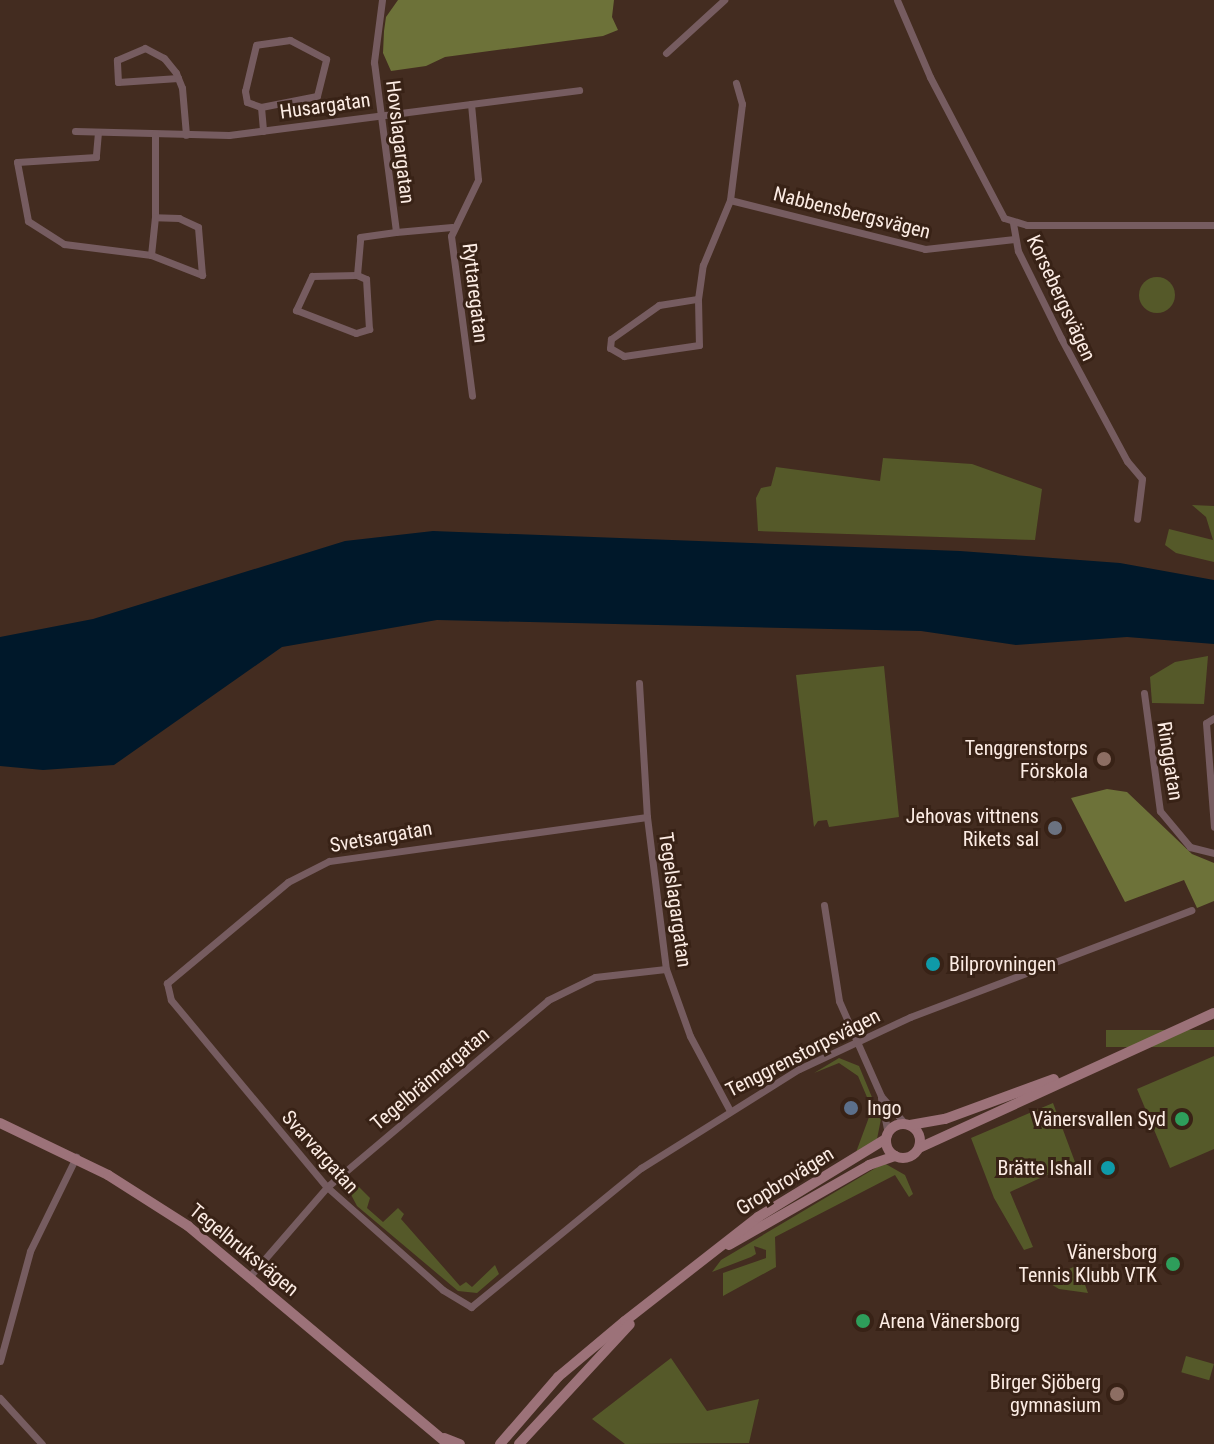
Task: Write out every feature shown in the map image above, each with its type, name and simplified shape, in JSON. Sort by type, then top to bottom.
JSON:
[{"type":"street","name":"Hovslagargatan","points":[[382,0],[375,41],[379,115],[396,232],[452,227]]},
{"type":"street","points":[[666,53],[724,0]]},
{"type":"street","name":"Korsebergsvägen","points":[[897,0],[998,211],[1013,223],[1014,239],[1099,411],[1142,479],[1137,519]]},
{"type":"street","points":[[290,40],[326,59],[317,96],[261,107],[247,102],[245,91],[256,45],[290,40]]},
{"type":"street","points":[[178,78],[118,82],[117,60],[136,50],[152,49],[178,78],[186,135]]},
{"type":"street","points":[[698,299],[659,305],[611,339],[610,348],[624,356],[699,345],[698,299],[703,265],[730,200],[742,104],[736,83]]},
{"type":"street","name":"Husargatan","points":[[75,131],[186,135],[263,131],[579,90]]},
{"type":"street","name":"Ryttaregatan","points":[[471,104],[478,180],[452,227],[472,396]]},
{"type":"street","points":[[261,107],[263,131]]},
{"type":"street","points":[[98,132],[96,157],[17,162],[24,212],[38,232],[64,244],[151,255],[202,275],[198,227],[179,218],[155,217]]},
{"type":"street","points":[[151,255],[155,217],[155,134]]},
{"type":"street","name":"Nabbensbergsvägen","points":[[730,200],[925,249],[1014,239]]},
{"type":"street","points":[[1013,223],[1214,225]]},
{"type":"street","points":[[357,275],[360,237],[396,232]]},
{"type":"street","points":[[357,275],[366,279],[372,324],[365,332],[296,310],[312,276],[357,275]]},
{"type":"street","name":"Tegelslagargatan","points":[[639,683],[647,817],[666,969],[690,1036],[729,1109]]},
{"type":"street","name":"Ringgatan","points":[[1144,693],[1160,811],[1190,847],[1214,853]]},
{"type":"street","name":"Ringgatan","points":[[1214,718],[1206,723],[1214,827]]},
{"type":"street","name":"Svetsargatan","points":[[166,989],[172,976],[288,882],[321,863],[402,848],[647,817]]},
{"type":"street","points":[[824,905],[834,980],[855,1039],[881,1096],[887,1136],[895,1156],[908,1158],[919,1148],[1068,1076],[1214,1013]]},
{"type":"street","name":"Tenggrenstorpsvägen","points":[[477,1306],[614,1188],[729,1109],[855,1039],[1191,910]]},
{"type":"street","name":"Tegelbrännargatan","points":[[250,1276],[327,1187],[562,989],[617,972],[666,969]]},
{"type":"street","name":"Svarvargatan","points":[[166,989],[327,1187],[443,1290],[477,1306]]},
{"type":"street","points":[[887,1136],[908,1124],[945,1119],[1068,1076]]},
{"type":"street","points":[[881,1096],[920,1135],[919,1148]]},
{"type":"street","name":"Tegelbruksvägen","points":[[0,1123],[76,1157],[164,1209],[250,1276],[446,1441],[461,1444]]},
{"type":"street","name":"Gropbrovägen","points":[[500,1444],[558,1377],[706,1258],[758,1217],[887,1136]]},
{"type":"street","name":"Gropbrovägen","points":[[706,1258],[869,1165],[895,1156]]},
{"type":"street","points":[[0,1361],[30,1251],[76,1157]]},
{"type":"street","name":"Gropbrovägen","points":[[519,1444],[645,1308]]},
{"type":"street","points":[[0,1400],[42,1444]]},
{"type":"street","points":[[488,1444],[517,1424]]},
{"type":"green space","points":[[398,0],[614,0],[612,17],[618,30],[603,36],[445,57],[426,66],[391,71],[383,53],[384,31],[386,17]]},
{"type":"green space","points":[[1157,277],[1170,282],[1175,295],[1170,308],[1157,313],[1144,308],[1139,295],[1144,282]]},
{"type":"green space","points":[[883,458],[972,464],[1042,489],[1035,540],[758,531],[756,498],[761,488],[771,486],[776,467],[880,481]]},
{"type":"green space","points":[[1192,505],[1214,506],[1214,562],[1176,553],[1165,545],[1169,529],[1213,540],[1206,517]]},
{"type":"green space","points":[[1208,656],[1204,704],[1152,703],[1150,677],[1175,662]]},
{"type":"green space","points":[[884,666],[899,817],[829,827],[827,820],[818,821],[814,827],[796,675]]},
{"type":"green space","points":[[1107,789],[1127,792],[1192,854],[1214,863],[1214,901],[1197,908],[1184,880],[1125,902],[1071,798]]},
{"type":"green space","points":[[1106,1030],[1214,1030],[1214,1047],[1106,1047]]},
{"type":"green space","name":"Vänersvallen Syd","points":[[1214,1056],[1214,1149],[1170,1168],[1137,1089]]},
{"type":"green space","points":[[839,1058],[859,1066],[881,1119],[877,1139],[855,1155],[872,1109],[858,1076],[839,1063],[814,1073]]},
{"type":"green space","points":[[1053,1103],[1075,1162],[1010,1192],[1033,1247],[1024,1250],[994,1198],[971,1138]]},
{"type":"green space","points":[[884,1163],[905,1175],[913,1194],[909,1197],[895,1175],[775,1237],[776,1267],[723,1296],[723,1273],[766,1258],[766,1250],[754,1246],[756,1254],[712,1272],[721,1260]]},
{"type":"green space","points":[[352,1180],[370,1198],[367,1208],[383,1222],[398,1208],[404,1214],[401,1219],[460,1286],[466,1282],[472,1287],[495,1265],[499,1274],[477,1293],[458,1291],[357,1206],[347,1187]]},
{"type":"green space","points":[[1078,1265],[1088,1293],[1059,1289],[1044,1280]]},
{"type":"green space","points":[[1186,1356],[1214,1364],[1209,1380],[1181,1372]]},
{"type":"green space","points":[[671,1358],[707,1411],[759,1399],[749,1443],[625,1444],[592,1419]]},
{"type":"water","points":[[433,531],[960,551],[1120,563],[1214,580],[1214,644],[1127,637],[1016,645],[921,631],[437,620],[282,647],[114,765],[43,770],[0,766],[0,637],[93,619],[345,541]]},
{"type":"place","name":"Tenggrenstorps Förskola","points":[[1104,759]]},
{"type":"place","name":"Jehovas vittnens Rikets sal","points":[[1055,828]]},
{"type":"place","name":"Bilprovningen","points":[[933,964]]},
{"type":"place","name":"Ingo","points":[[851,1108]]},
{"type":"place","name":"Vänersvallen Syd","points":[[1182,1119]]},
{"type":"place","name":"Brätte Ishall","points":[[1108,1168]]},
{"type":"place","name":"Vänersborg Tennis Klubb VTK","points":[[1173,1264]]},
{"type":"place","name":"Arena Vänersborg","points":[[863,1321]]},
{"type":"place","name":"Birger Sjöberg gymnasium","points":[[1117,1394]]}]
